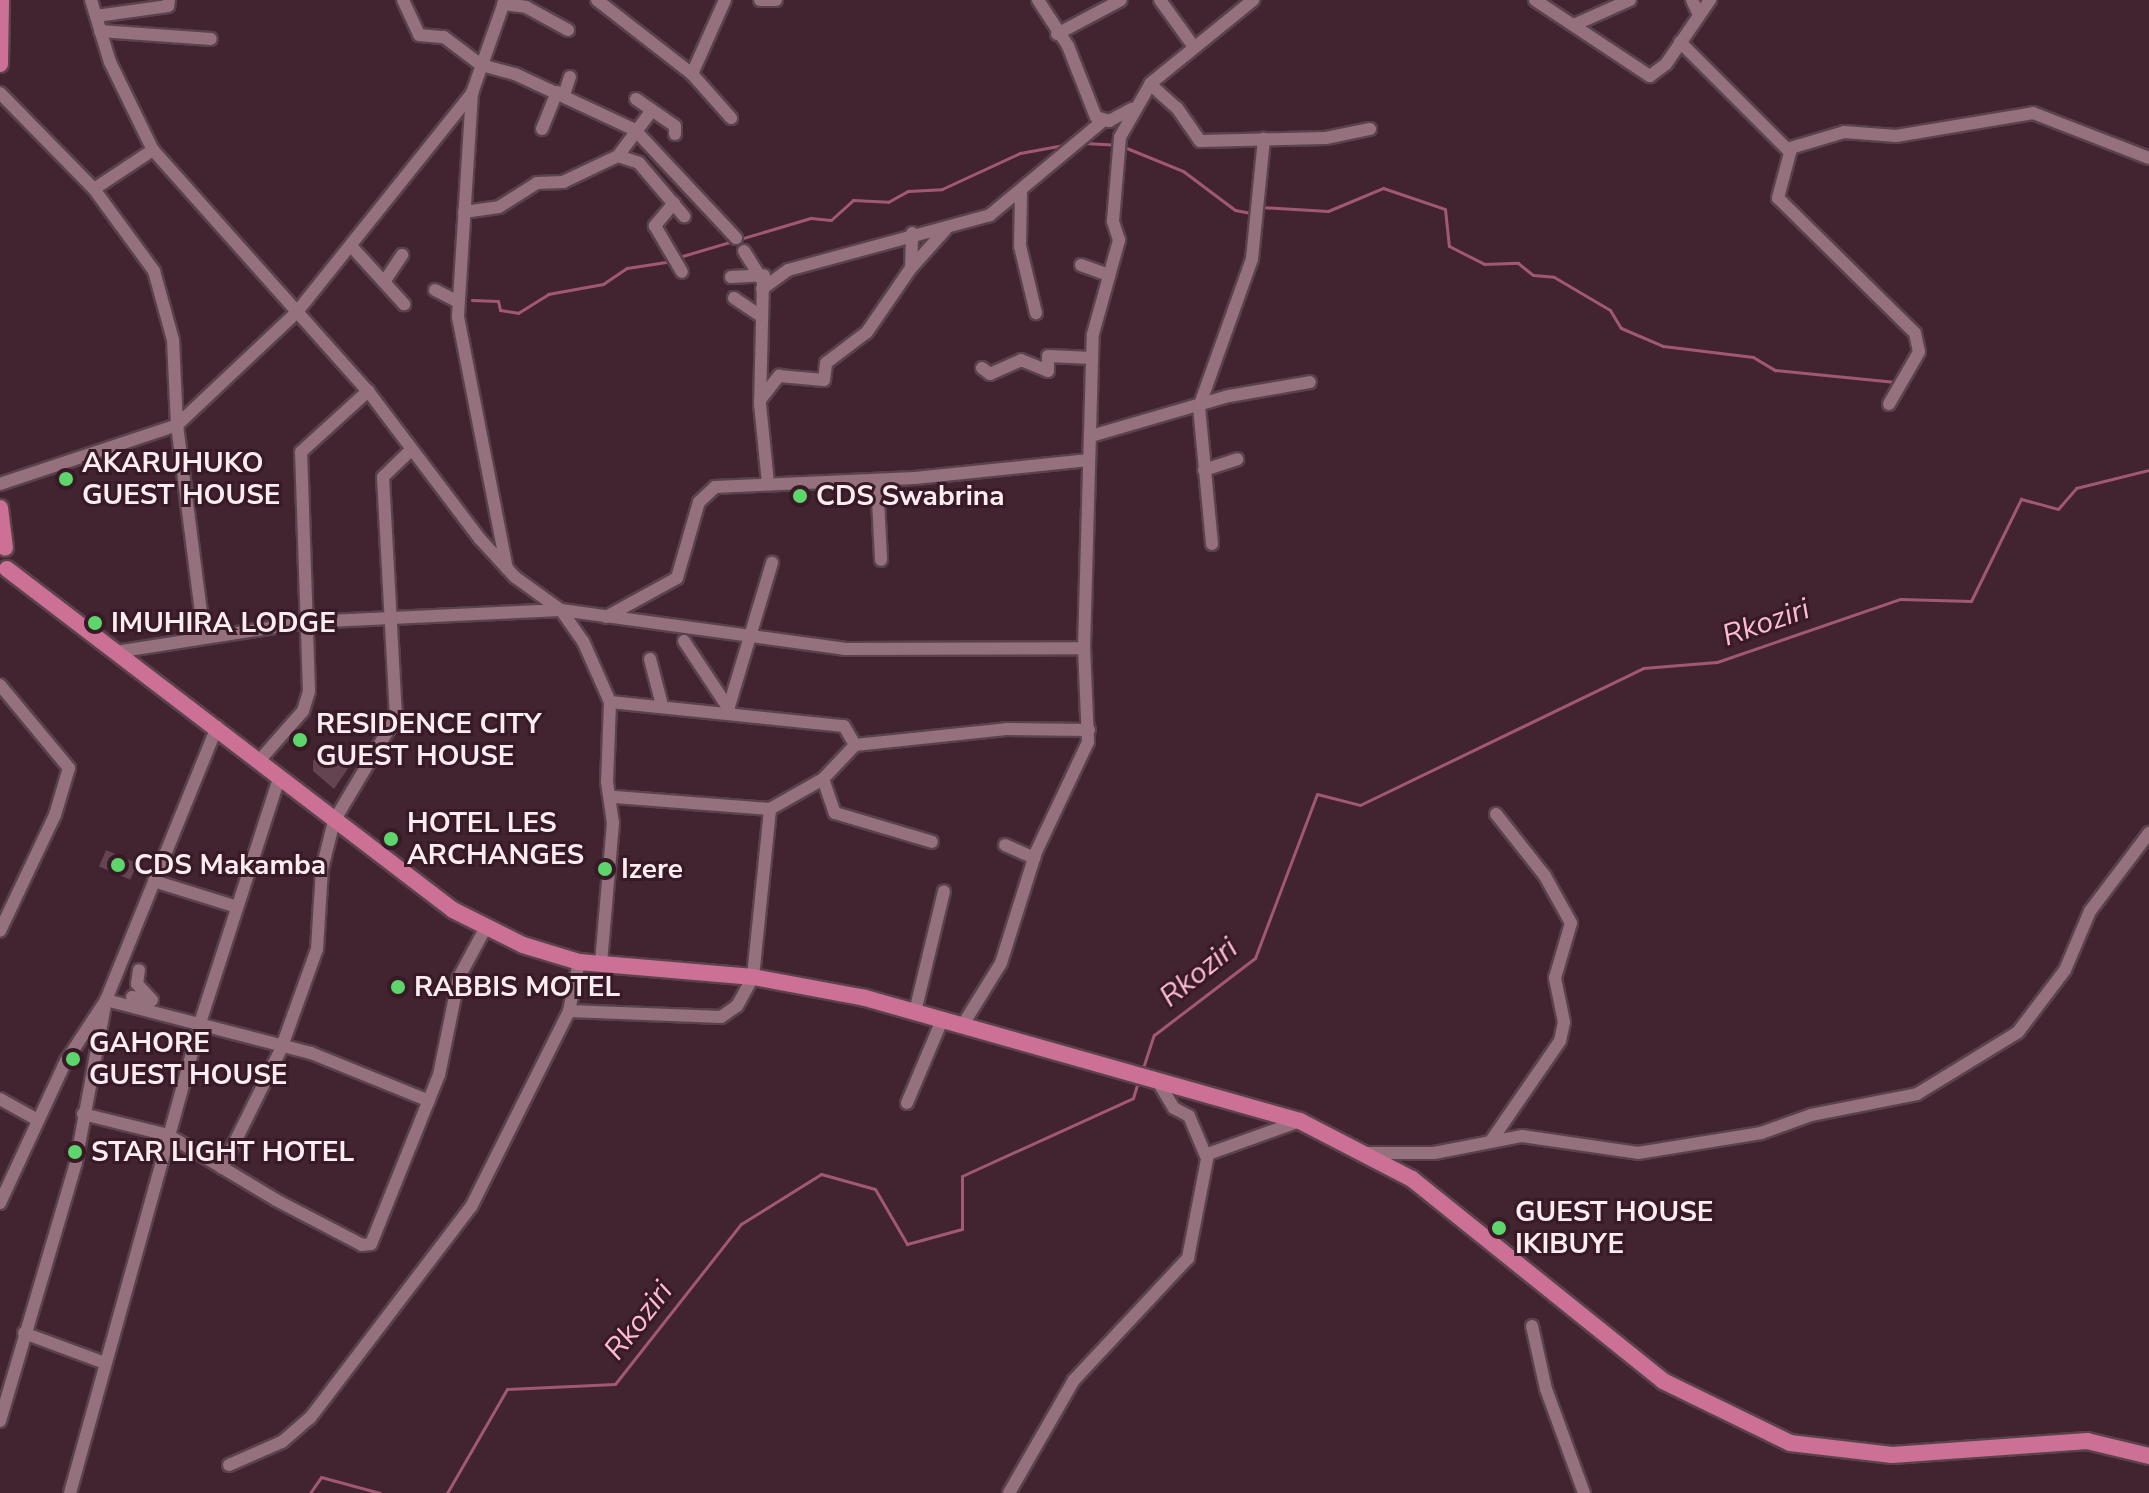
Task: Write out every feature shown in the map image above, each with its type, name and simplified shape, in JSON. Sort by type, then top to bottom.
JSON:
[{"type":"main road","points":[[0,64],[1,0]]},
{"type":"main road","points":[[0,508],[4,572],[122,651],[279,779],[485,929],[579,962],[753,977],[915,1012],[1300,1121],[1368,1153],[1412,1179],[1663,1381],[1790,1443],[1892,1455],[2087,1441],[2149,1456]]},
{"type":"street","points":[[91,0],[100,31],[153,150],[368,391],[411,450],[507,568],[561,610],[610,702],[607,782],[614,797],[601,963]]},
{"type":"street","points":[[96,16],[168,6],[169,0]]},
{"type":"street","points":[[403,0],[419,35],[444,37],[481,65],[560,94],[635,130],[736,238]]},
{"type":"street","points":[[597,0],[692,74],[731,118]]},
{"type":"street","points":[[692,74],[725,0]]},
{"type":"street","points":[[760,0],[776,0]]},
{"type":"street","points":[[1038,0],[1077,65],[1096,117],[1104,120]]},
{"type":"street","points":[[1057,34],[1121,0]]},
{"type":"street","points":[[1160,0],[1194,47]]},
{"type":"street","points":[[962,1026],[1001,963],[1034,858],[1084,757],[1089,730],[1084,648],[1092,358],[1119,240],[1113,221],[1122,131],[1132,109],[1150,84],[1253,0]]},
{"type":"street","points":[[1535,0],[1576,24],[1644,76],[1657,75],[1710,0]]},
{"type":"street","points":[[1576,24],[1630,0]]},
{"type":"street","points":[[1692,0],[1699,15]]},
{"type":"street","points":[[507,568],[457,301],[472,93],[504,2],[526,7],[568,30]]},
{"type":"street","points":[[100,31],[211,39]]},
{"type":"street","points":[[1680,42],[1734,91],[1781,146],[1791,149],[1844,132],[1896,136],[2033,113],[2149,158]]},
{"type":"street","points":[[542,129],[570,77]]},
{"type":"street","points":[[1150,84],[1177,108],[1200,141],[1264,139],[1370,129]]},
{"type":"street","points":[[0,93],[94,189],[146,252],[162,292],[173,340],[177,425],[204,635]]},
{"type":"street","points":[[0,484],[177,425],[296,313],[472,93]]},
{"type":"street","points":[[636,99],[675,126],[675,134]]},
{"type":"street","points":[[762,289],[776,278],[913,234],[941,230],[990,215],[1021,193],[1104,120],[1132,109]]},
{"type":"street","points":[[464,212],[499,207],[537,183],[563,182],[618,156],[652,110]]},
{"type":"street","points":[[1091,130],[1122,131]]},
{"type":"street","points":[[1212,544],[1199,407],[1252,259],[1264,139]]},
{"type":"street","points":[[1791,149],[1778,198],[1915,333],[1919,352],[1889,404]]},
{"type":"street","points":[[94,189],[153,150]]},
{"type":"street","points":[[618,156],[634,159],[684,216]]},
{"type":"street","points":[[1021,193],[1020,246],[1036,313]]},
{"type":"street","points":[[674,203],[655,226],[682,272]]},
{"type":"street","points":[[761,371],[779,376],[824,380],[826,363],[867,332],[941,230]]},
{"type":"street","points":[[911,268],[913,234]]},
{"type":"street","points":[[351,246],[386,279],[404,304]]},
{"type":"street","points":[[744,251],[762,275],[760,400],[768,483]]},
{"type":"street","points":[[386,279],[402,255]]},
{"type":"street","points":[[1081,265],[1109,275]]},
{"type":"street","points":[[731,277],[762,275],[776,278]]},
{"type":"street","points":[[435,290],[457,301]]},
{"type":"street","points":[[734,298],[761,316]]},
{"type":"street","points":[[982,368],[990,374],[1021,360],[1048,371],[1048,356],[1092,358]]},
{"type":"street","points":[[760,400],[779,376]]},
{"type":"street","points":[[1091,436],[1310,382]]},
{"type":"street","points":[[258,762],[307,701],[307,622],[297,466],[311,438],[368,391]]},
{"type":"street","points":[[222,1168],[281,1049],[319,943],[322,869],[334,821],[396,717],[393,616],[383,477],[411,450]]},
{"type":"street","points":[[1204,470],[1237,459]]},
{"type":"street","points":[[606,617],[677,578],[706,491],[768,483],[877,480],[1089,460]]},
{"type":"street","points":[[877,480],[881,560]]},
{"type":"street","points":[[728,711],[772,563]]},
{"type":"street","points":[[122,651],[204,635],[307,622],[561,610],[844,649],[1084,648]]},
{"type":"street","points":[[684,641],[728,711]]},
{"type":"street","points":[[650,659],[662,705]]},
{"type":"street","points":[[0,685],[69,768],[55,815],[0,931]]},
{"type":"street","points":[[610,702],[728,711],[844,726],[855,745]]},
{"type":"street","points":[[0,1203],[36,1119],[106,1000],[217,727]]},
{"type":"street","points":[[614,797],[770,809],[823,779],[855,745],[976,730],[1089,730]]},
{"type":"street","points":[[70,1493],[102,1362],[200,1023],[279,779]]},
{"type":"street","points":[[823,779],[835,813],[932,842]]},
{"type":"street","points":[[569,1011],[721,1017],[737,1006],[753,977],[770,809]]},
{"type":"street","points":[[1491,1141],[1560,1041],[1564,1022],[1555,978],[1571,923],[1545,876],[1496,814]]},
{"type":"street","points":[[1368,1153],[1434,1153],[1531,1136],[1638,1153],[1761,1133],[1811,1115],[1917,1094],[2018,1032],[2065,970],[2090,911],[2149,833]]},
{"type":"street","points":[[1005,845],[1034,858]]},
{"type":"street","points":[[154,881],[237,907]]},
{"type":"street","points":[[915,1012],[944,891]]},
{"type":"street","points":[[83,1114],[168,1135],[222,1168],[369,1244],[429,1101],[459,977],[485,929]]},
{"type":"street","points":[[229,1465],[282,1442],[310,1418],[461,1222],[569,1011],[579,962]]},
{"type":"street","points":[[106,1000],[133,987],[200,1023],[281,1049],[311,1053],[429,1101]]},
{"type":"street","points":[[0,1421],[76,1162],[106,1000]]},
{"type":"street","points":[[907,1103],[942,1020]]},
{"type":"street","points":[[1009,1493],[1074,1380],[1188,1258],[1197,1235],[1206,1156],[1189,1116],[1174,1108],[1151,1077]]},
{"type":"street","points":[[0,1099],[36,1119]]},
{"type":"street","points":[[1206,1156],[1300,1121]]},
{"type":"street","points":[[1532,1326],[1548,1397],[1584,1493]]},
{"type":"street","points":[[24,1333],[102,1362]]},
{"type":"building","points":[[328,744],[351,764],[334,789],[313,771],[313,761]]},
{"type":"building","name":"CDS Makamba","points":[[106,850],[137,863],[130,880],[99,867]]},
{"type":"waterway","points":[[1084,143],[1117,145]]},
{"type":"waterway","points":[[679,257],[811,218],[831,220],[853,200],[888,202],[908,191],[942,189],[1020,153],[1069,144]]},
{"type":"waterway","points":[[1124,147],[1183,171],[1235,210],[1251,213]]},
{"type":"waterway","points":[[1260,207],[1328,211],[1383,188],[1445,209],[1449,246],[1484,264],[1518,263],[1533,275],[1554,277],[1610,310],[1621,328],[1663,346],[1753,357],[1775,370],[1895,382]]},
{"type":"waterway","points":[[472,300],[498,301],[500,310],[518,313],[548,294],[603,284],[627,268],[672,261]]},
{"type":"waterway","name":"Rkoziri","points":[[1142,1071],[1154,1035],[1255,958],[1317,794],[1360,805],[1643,668],[1717,662],[1900,599],[1971,601],[2021,499],[2058,509],[2076,488],[2149,470]]},
{"type":"waterway","name":"Rkoziri","points":[[447,1493],[507,1389],[615,1384],[741,1224],[821,1174],[875,1189],[907,1244],[962,1229],[962,1176],[1133,1098],[1138,1082]]},
{"type":"waterway","name":"Rkoziri","points":[[310,1493],[321,1477],[380,1493]]},
{"type":"place","name":"AKARUHUKO GUEST HOUSE","points":[[66,479]]},
{"type":"place","name":"CDS Swabrina","points":[[800,496]]},
{"type":"place","name":"IMUHIRA LODGE","points":[[95,623]]},
{"type":"place","name":"RESIDENCE CITY GUEST HOUSE","points":[[300,740]]},
{"type":"place","name":"HOTEL LES ARCHANGES","points":[[391,839]]},
{"type":"place","name":"CDS Makamba","points":[[118,865]]},
{"type":"place","name":"Izere","points":[[605,869]]},
{"type":"place","name":"RABBIS MOTEL","points":[[398,987]]},
{"type":"place","name":"GAHORE GUEST HOUSE","points":[[73,1059]]},
{"type":"place","name":"STAR LIGHT HOTEL","points":[[75,1152]]},
{"type":"place","name":"GUEST HOUSE IKIBUYE","points":[[1499,1228]]}]
